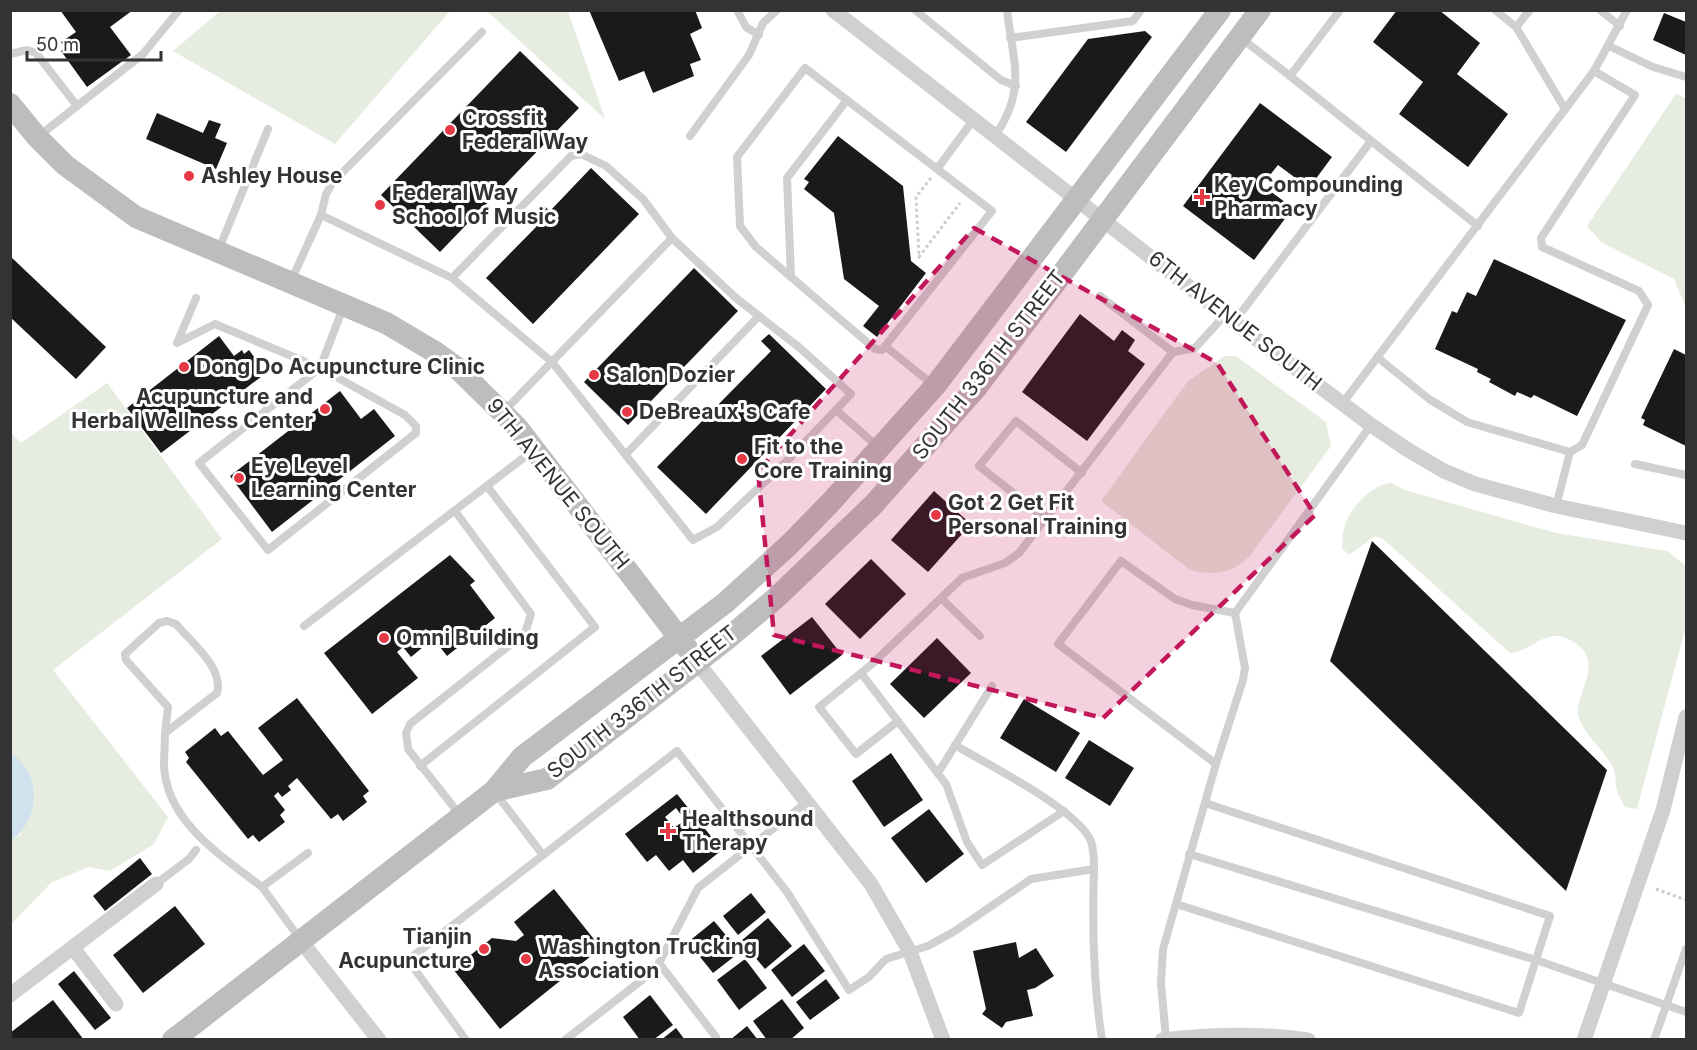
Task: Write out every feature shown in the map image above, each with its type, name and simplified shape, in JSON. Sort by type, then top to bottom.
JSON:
[{"type":"main road","name":"SOUTH 336TH STREET","points":[[173,1040],[494,791],[522,757],[753,579],[789,546],[881,449],[935,386],[1079,200],[1220,10]]},
{"type":"main road","name":"SOUTH 336TH STREET","points":[[494,791],[547,778],[777,597],[828,549],[927,447],[977,387],[1260,10]]},
{"type":"main road","name":"9TH AVENUE SOUTH","points":[[13,112],[81,179],[117,206],[160,230],[393,327],[435,352],[504,411],[696,662]]},
{"type":"street","name":"6TH AVENUE SOUTH","points":[[833,10],[1371,426],[1444,471],[1464,480],[1556,506],[1686,533]]},
{"type":"street","name":"9TH AVENUE SOUTH","points":[[696,662],[871,884],[910,952],[944,1040]]},
{"type":"street","points":[[1584,1040],[1663,810],[1681,765],[1686,717]]},
{"type":"street","points":[[10,995],[156,884]]},
{"type":"street","points":[[301,941],[379,1040]]},
{"type":"street","points":[[73,948],[116,1004]]},
{"type":"street","points":[[1164,1039],[1272,1037],[1308,1040]]},
{"type":"lane","points":[[37,137],[143,54],[179,10]]},
{"type":"lane","points":[[737,10],[746,27],[759,35]]},
{"type":"lane","points":[[690,136],[749,55],[767,18],[777,10]]},
{"type":"lane","points":[[915,10],[1001,80],[1016,86]]},
{"type":"lane","points":[[994,136],[1011,110],[1016,86],[1007,10]]},
{"type":"lane","points":[[1010,38],[1133,21],[1141,10]]},
{"type":"lane","points":[[1290,76],[1340,10]]},
{"type":"lane","points":[[1495,10],[1516,27],[1565,109]]},
{"type":"lane","points":[[1516,27],[1530,10]]},
{"type":"lane","points":[[1600,10],[1620,26]]},
{"type":"lane","points":[[1342,404],[1594,71],[1627,10]]},
{"type":"lane","points":[[290,283],[321,215],[326,194],[333,182],[482,32]]},
{"type":"lane","points":[[1240,37],[1478,226]]},
{"type":"lane","points":[[1609,46],[1653,67],[1686,77]]},
{"type":"lane","points":[[10,54],[27,50],[36,53],[77,106]]},
{"type":"lane","points":[[805,68],[937,169],[992,211],[882,350],[874,349],[756,247],[742,230],[737,157],[805,68]]},
{"type":"lane","points":[[1556,506],[1570,452],[1582,445],[1587,437],[1648,305],[1639,291],[1542,248],[1540,243],[1541,238],[1635,95],[1594,71]]},
{"type":"lane","points":[[791,277],[787,178],[847,100]]},
{"type":"lane","points":[[937,169],[974,120]]},
{"type":"lane","points":[[217,253],[268,129]]},
{"type":"lane","points":[[898,721],[856,754],[819,707],[861,673],[968,575],[1012,559],[1082,473],[1173,352],[1195,348],[1230,319],[1371,141]]},
{"type":"lane","points":[[321,215],[453,278],[552,362],[693,540],[717,527],[851,394],[672,238],[643,199],[606,166],[576,154],[453,278]]},
{"type":"lane","points":[[504,411],[672,238]]},
{"type":"lane","points":[[1100,296],[1173,352]]},
{"type":"lane","points":[[196,298],[177,343],[215,324],[320,368],[405,415],[416,426],[416,433],[268,550],[199,463],[320,368],[343,306]]},
{"type":"lane","points":[[626,454],[759,316]]},
{"type":"lane","points":[[885,346],[935,386]]},
{"type":"lane","points":[[1377,357],[1429,399],[1467,422],[1570,452]]},
{"type":"lane","points":[[836,410],[881,449]]},
{"type":"lane","points":[[1046,519],[980,466],[1016,421],[1082,473]]},
{"type":"lane","points":[[1164,1039],[1161,983],[1163,949],[1245,668],[1235,613],[1371,426]]},
{"type":"lane","points":[[304,626],[535,449]]},
{"type":"lane","points":[[1635,464],[1686,475]]},
{"type":"lane","points":[[420,765],[595,627],[487,486]]},
{"type":"lane","points":[[454,511],[531,614],[525,633],[410,724],[406,733],[408,749],[461,817]]},
{"type":"lane","points":[[1216,764],[1058,644],[1121,561],[1175,599],[1192,605],[1235,613]]},
{"type":"lane","points":[[941,598],[980,636]]},
{"type":"lane","points":[[165,733],[217,693],[219,685],[218,674],[176,624],[167,621],[159,623],[125,654],[126,660],[168,707],[165,733],[164,768],[176,807],[203,840],[262,888],[301,941]]},
{"type":"lane","points":[[861,673],[949,789],[967,843],[982,865],[1064,811]]},
{"type":"lane","points":[[938,773],[992,686]]},
{"type":"lane","points":[[955,745],[1064,811],[1081,827],[1091,842],[1094,854],[1092,950],[1102,1040]]},
{"type":"lane","points":[[466,1040],[408,960],[677,751],[805,917],[849,990],[868,977],[886,959],[910,952],[955,931],[1031,879],[1094,869]]},
{"type":"lane","points":[[494,791],[543,855]]},
{"type":"lane","points":[[565,1040],[656,969],[698,888],[807,802]]},
{"type":"lane","points":[[1176,904],[1519,1013],[1550,916],[1205,803]]},
{"type":"lane","points":[[156,884],[189,859],[196,850]]},
{"type":"lane","points":[[262,888],[308,853]]},
{"type":"lane","points":[[1189,854],[1536,960],[1686,1012]]},
{"type":"lane","points":[[1654,1040],[1686,949]]},
{"type":"lane","points":[[659,963],[716,1037]]},
{"type":"path","points":[[937,169],[916,197],[919,257],[968,193]]},
{"type":"path","points":[[1656,889],[1686,900]]},
{"type":"highlighted area","points":[[974,228],[1217,363],[1315,515],[1103,718],[774,635],[758,471]]},
{"type":"shaded area","points":[[220,11],[450,11],[335,144],[173,51]]},
{"type":"shaded area","points":[[487,11],[568,11],[605,119]]},
{"type":"shaded area","points":[[1676,94],[1686,98],[1686,308],[1674,279],[1601,242],[1587,226]]},
{"type":"shaded area","points":[[1225,356],[1236,356],[1326,422],[1331,446],[1249,557],[1228,570],[1206,573],[1190,570],[1101,501],[1188,381]]},
{"type":"shaded area","points":[[107,383],[222,539],[53,670],[168,817],[154,844],[110,871],[89,867],[52,882],[11,924],[11,841],[21,834],[14,755],[11,753],[11,433],[21,443]]},
{"type":"shaded area","points":[[1391,483],[1405,490],[1556,533],[1667,551],[1686,566],[1686,626],[1637,809],[1625,807],[1617,789],[1613,768],[1579,718],[1579,701],[1586,682],[1588,663],[1578,645],[1557,636],[1510,653],[1383,539],[1375,536],[1349,555],[1342,548],[1346,521],[1355,506],[1368,493]]},
{"type":"water","points":[[10,753],[28,772],[34,797],[28,821],[11,841]]},
{"type":"building","points":[[60,10],[133,10],[110,27],[131,55],[87,87],[61,51],[65,48],[61,42],[76,32]]},
{"type":"building","points":[[589,10],[695,10],[702,28],[690,34],[701,60],[690,64],[694,76],[653,93],[644,71],[619,81]]},
{"type":"building","points":[[1397,10],[1439,10],[1480,43],[1457,74],[1508,114],[1468,167],[1399,114],[1423,82],[1373,42]]},
{"type":"building","points":[[1664,13],[1686,22],[1686,55],[1653,40]]},
{"type":"building","points":[[1145,31],[1152,37],[1066,152],[1026,122],[1088,39]]},
{"type":"building","points":[[520,51],[579,108],[440,252],[381,195]]},
{"type":"building","points":[[1260,103],[1332,157],[1309,188],[1278,165],[1262,185],[1293,208],[1254,260],[1183,206]]},
{"type":"building","points":[[157,113],[203,133],[209,120],[221,124],[215,138],[227,143],[216,169],[146,139]]},
{"type":"building","points":[[838,136],[903,186],[911,261],[926,273],[877,337],[863,326],[879,306],[844,279],[834,213],[804,189],[809,182],[804,179]]},
{"type":"building","points":[[591,168],[639,214],[533,324],[486,278],[536,227],[533,218],[544,206],[550,211]]},
{"type":"building","points":[[10,256],[106,347],[76,379],[10,317]]},
{"type":"building","points":[[1494,259],[1626,320],[1577,416],[1534,395],[1531,398],[1517,392],[1515,396],[1489,382],[1491,379],[1477,372],[1478,369],[1435,349],[1452,311],[1457,313],[1467,292],[1476,296]]},
{"type":"building","points":[[694,268],[738,311],[628,425],[584,382]]},
{"type":"building","points":[[1080,314],[1114,341],[1122,330],[1135,340],[1128,351],[1145,364],[1087,441],[1022,392]]},
{"type":"building","points":[[769,334],[826,389],[706,514],[657,467],[771,351],[761,341]]},
{"type":"building","points":[[219,336],[234,356],[242,350],[244,354],[249,350],[266,373],[161,453],[127,408]]},
{"type":"building","points":[[1674,349],[1686,355],[1686,446],[1643,425],[1645,420],[1641,418]]},
{"type":"building","points":[[340,391],[361,419],[374,409],[395,436],[272,532],[230,476]]},
{"type":"building","points":[[934,491],[971,524],[928,572],[891,540]]},
{"type":"building","points":[[1372,541],[1607,770],[1566,891],[1330,661]]},
{"type":"building","name":"Omni Building","points":[[450,555],[475,581],[470,585],[495,618],[447,656],[426,629],[420,633],[428,643],[411,657],[403,647],[397,652],[418,678],[372,714],[324,653]]},
{"type":"building","points":[[871,559],[906,594],[860,639],[825,604]]},
{"type":"building","points":[[812,617],[842,655],[790,695],[761,656]]},
{"type":"building","points":[[937,638],[971,673],[924,718],[890,684]]},
{"type":"building","points":[[297,698],[369,791],[363,796],[367,802],[343,821],[338,814],[331,819],[297,778],[288,786],[291,790],[282,797],[278,792],[274,796],[285,810],[280,815],[285,822],[259,842],[253,835],[248,839],[186,762],[189,758],[185,752],[215,728],[221,736],[228,731],[263,775],[283,760],[258,728]]},
{"type":"building","points":[[1024,699],[1080,733],[1056,772],[1000,738]]},
{"type":"building","points":[[1089,740],[1134,768],[1110,806],[1065,778]]},
{"type":"building","points":[[891,753],[923,800],[884,827],[852,781]]},
{"type":"building","name":"Healthsound Therapy","points":[[677,794],[722,850],[693,873],[683,860],[669,871],[656,855],[647,862],[625,834]],"holes":[[[676,808],[685,820],[674,828],[665,817]]]},
{"type":"building","points":[[929,809],[964,854],[926,883],[891,838]]},
{"type":"building","points":[[140,858],[152,874],[105,911],[93,896]]},
{"type":"building","name":"Washington Trucking Association","points":[[554,889],[601,948],[500,1029],[453,969],[492,938],[516,941],[524,935],[514,922]]},
{"type":"building","points":[[751,893],[766,912],[738,935],[723,916]]},
{"type":"building","points":[[175,906],[205,944],[143,993],[113,955]]},
{"type":"building","points":[[768,918],[792,946],[765,969],[741,941]]},
{"type":"building","points":[[714,921],[740,952],[713,973],[688,942]]},
{"type":"building","points":[[1016,942],[1019,958],[1036,948],[1054,976],[1035,988],[1027,990],[1033,1016],[1006,1022],[1002,1028],[982,1014],[986,1009],[973,951]]},
{"type":"building","points":[[804,944],[825,971],[792,997],[771,970]]},
{"type":"building","points":[[745,959],[767,988],[739,1010],[717,980]]},
{"type":"building","points":[[74,971],[111,1018],[95,1030],[58,984]]},
{"type":"building","points":[[826,979],[840,998],[810,1020],[796,1002]]},
{"type":"building","points":[[650,995],[673,1025],[653,1040],[640,1040],[623,1017]]},
{"type":"building","points":[[782,999],[804,1028],[790,1040],[767,1040],[753,1021]]},
{"type":"building","points":[[53,1000],[84,1040],[10,1040],[10,1033]]},
{"type":"building","points":[[747,1026],[758,1040],[730,1040]]},
{"type":"building","points":[[676,1028],[685,1040],[661,1040]]},
{"type":"place","name":"Crossfit Federal Way","points":[[450,130]]},
{"type":"place","name":"Ashley House","points":[[189,176]]},
{"type":"place","name":"Key Compounding Pharmacy","points":[[1202,197]]},
{"type":"place","name":"Federal Way School of Music","points":[[380,205]]},
{"type":"place","name":"Dong Do Acupuncture Clinic","points":[[184,367]]},
{"type":"place","name":"Salon Dozier","points":[[594,375]]},
{"type":"place","name":"Acupuncture and Herbal Wellness Center","points":[[325,409]]},
{"type":"place","name":"DeBreaux's Cafe","points":[[627,412]]},
{"type":"place","name":"Fit to the Core Training","points":[[742,459]]},
{"type":"place","name":"Eye Level Learning Center","points":[[239,478]]},
{"type":"place","name":"Got 2 Get Fit Personal Training","points":[[936,515]]},
{"type":"place","name":"Omni Building","points":[[384,638]]},
{"type":"place","name":"Healthsound Therapy","points":[[668,831]]},
{"type":"place","name":"Tianjin Acupuncture","points":[[484,949]]},
{"type":"place","name":"Washington Trucking Association","points":[[526,959]]}]
